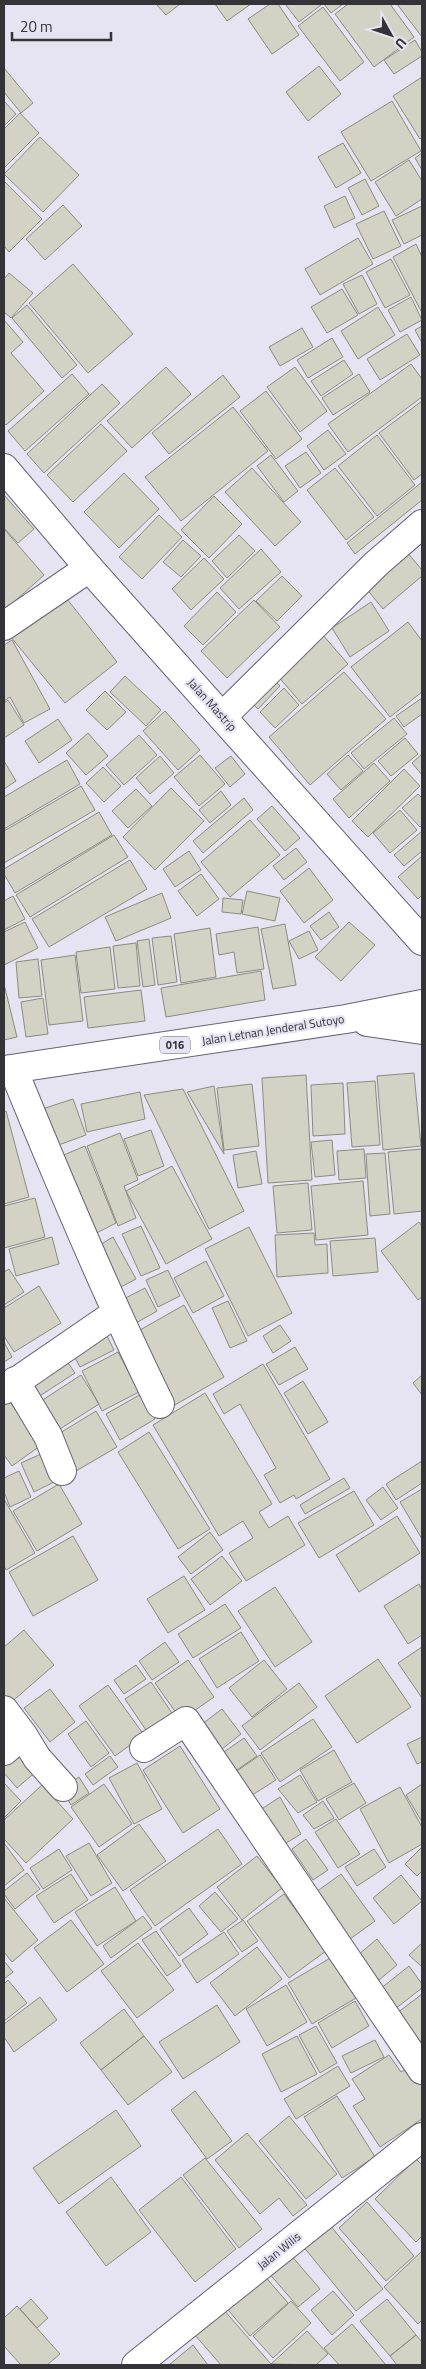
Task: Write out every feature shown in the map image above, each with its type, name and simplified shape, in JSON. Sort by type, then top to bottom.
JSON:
[{"type":"street","name":"Jalan Mastrip","points":[[4,468],[89,568],[422,941]]},
{"type":"street","points":[[222,717],[376,564],[422,524]]},
{"type":"street","points":[[4,626],[89,568]]},
{"type":"street","name":"Jalan Letnan Jenderal Sutoyo","points":[[8,1070],[346,1019],[422,1004]]},
{"type":"street","name":"016","points":[[346,1019],[422,1030]]},
{"type":"street","points":[[8,1070],[116,1314],[160,1404]]},
{"type":"street","points":[[62,1471],[48,1436],[10,1386],[116,1314]]},
{"type":"street","points":[[4,1710],[14,1743],[37,1758],[63,1787]]},
{"type":"street","points":[[144,1748],[186,1721],[422,2070]]},
{"type":"street","name":"Jalan Wilis","points":[[136,2365],[422,2137]]},
{"type":"building","points":[[156,4],[180,4],[166,15]]},
{"type":"building","points":[[215,4],[251,4],[227,21]]},
{"type":"building","points":[[270,4],[278,4],[299,35],[272,54],[248,19]]},
{"type":"building","points":[[285,4],[320,4],[321,5],[299,22]]},
{"type":"building","points":[[324,4],[343,4],[331,13]]},
{"type":"building","points":[[348,4],[390,4],[414,37],[374,67],[335,14]]},
{"type":"building","points":[[397,4],[422,4],[422,37]]},
{"type":"building","points":[[323,7],[364,62],[340,81],[298,26]]},
{"type":"building","points":[[415,40],[422,52],[422,56],[394,74],[384,60]]},
{"type":"building","points":[[319,66],[341,94],[308,121],[286,92]]},
{"type":"building","points":[[4,68],[33,103],[21,113],[4,92]]},
{"type":"building","points":[[422,77],[422,137],[420,139],[393,96]]},
{"type":"building","points":[[4,101],[16,114],[4,126]]},
{"type":"building","points":[[392,101],[421,151],[371,181],[341,132]]},
{"type":"building","points":[[20,113],[39,133],[4,168],[4,129]]},
{"type":"building","points":[[40,137],[79,175],[43,212],[4,174]]},
{"type":"building","points":[[343,143],[361,173],[336,188],[318,157]]},
{"type":"building","points":[[422,153],[422,170],[415,158]]},
{"type":"building","points":[[409,160],[422,181],[422,199],[396,216],[375,182]]},
{"type":"building","points":[[365,179],[379,206],[362,215],[348,188]]},
{"type":"building","points":[[4,181],[42,219],[9,252],[4,246]]},
{"type":"building","points":[[345,196],[355,218],[334,228],[324,206]]},
{"type":"building","points":[[63,205],[82,226],[45,260],[26,239]]},
{"type":"building","points":[[422,206],[422,235],[404,244],[392,220]]},
{"type":"building","points":[[384,211],[401,246],[373,259],[356,224]]},
{"type":"building","points":[[358,238],[373,264],[320,295],[305,269]]},
{"type":"building","points":[[416,244],[422,257],[422,313],[393,257]]},
{"type":"building","points":[[391,259],[410,295],[385,308],[366,272]]},
{"type":"building","points":[[73,264],[133,334],[88,373],[29,303]]},
{"type":"building","points":[[9,273],[33,293],[11,318],[4,312],[4,279]]},
{"type":"building","points":[[362,275],[377,304],[359,314],[343,284]]},
{"type":"building","points":[[342,289],[358,315],[327,333],[311,307]]},
{"type":"building","points":[[411,297],[422,320],[400,332],[388,310]]},
{"type":"building","points":[[27,305],[77,365],[62,378],[12,318]]},
{"type":"building","points":[[378,307],[395,335],[358,359],[341,331]]},
{"type":"building","points":[[4,320],[23,342],[11,353],[44,391],[6,425],[4,423]]},
{"type":"building","points":[[422,326],[422,343],[415,330]]},
{"type":"building","points":[[302,328],[313,347],[280,366],[269,347]]},
{"type":"building","points":[[407,334],[420,355],[380,380],[367,359]]},
{"type":"building","points":[[332,338],[343,357],[308,378],[297,360]]},
{"type":"building","points":[[344,360],[353,374],[321,396],[311,381]]},
{"type":"building","points":[[411,364],[422,379],[422,397],[348,452],[328,424]]},
{"type":"building","points":[[166,367],[191,394],[132,448],[107,421]]},
{"type":"building","points":[[295,367],[327,411],[300,432],[267,387]]},
{"type":"building","points":[[72,374],[89,394],[25,451],[8,431]]},
{"type":"building","points":[[359,374],[370,392],[333,415],[322,398]]},
{"type":"building","points":[[223,375],[240,397],[169,454],[152,433]]},
{"type":"building","points":[[102,384],[120,403],[44,473],[27,454]]},
{"type":"building","points":[[266,391],[302,439],[276,459],[240,411]]},
{"type":"building","points":[[422,401],[422,474],[414,480],[379,433]]},
{"type":"building","points":[[233,407],[268,451],[181,521],[145,477]]},
{"type":"building","points":[[101,424],[127,451],[73,502],[47,475]]},
{"type":"building","points":[[328,430],[346,454],[324,470],[307,446]]},
{"type":"building","points":[[377,435],[415,485],[377,516],[338,466]]},
{"type":"building","points":[[306,452],[321,473],[300,488],[285,466]]},
{"type":"building","points":[[271,455],[298,491],[284,502],[257,466]]},
{"type":"building","points":[[252,468],[301,522],[275,546],[225,492]]},
{"type":"building","points":[[335,468],[374,517],[346,540],[307,490]]},
{"type":"building","points":[[124,473],[159,509],[119,548],[84,512]]},
{"type":"building","points":[[422,482],[422,500],[355,554],[347,543]]},
{"type":"building","points":[[4,495],[34,529],[18,543],[4,528]]},
{"type":"building","points":[[214,496],[242,524],[209,558],[181,530]]},
{"type":"building","points":[[159,515],[182,537],[142,579],[119,557]]},
{"type":"building","points":[[4,529],[44,575],[4,611]]},
{"type":"building","points":[[239,535],[255,551],[227,578],[212,561]]},
{"type":"building","points":[[183,540],[201,556],[181,577],[163,562]]},
{"type":"building","points":[[261,549],[281,572],[239,609],[220,588]]},
{"type":"building","points":[[407,552],[422,570],[422,576],[383,609],[365,587]]},
{"type":"building","points":[[204,558],[224,579],[191,610],[172,589]]},
{"type":"building","points":[[282,576],[302,596],[277,621],[256,601]]},
{"type":"building","points":[[217,592],[236,612],[203,645],[184,626]]},
{"type":"building","points":[[63,594],[117,662],[65,703],[10,636]]},
{"type":"building","points":[[254,600],[280,627],[227,678],[201,651]]},
{"type":"building","points":[[371,602],[389,631],[350,657],[332,628]]},
{"type":"building","points":[[408,622],[422,641],[422,692],[390,717],[351,667]]},
{"type":"building","points":[[322,634],[348,664],[302,704],[276,674]]},
{"type":"building","points":[[12,640],[50,709],[24,723],[10,697],[4,701],[4,645]]},
{"type":"building","points":[[344,672],[386,719],[310,785],[269,737]]},
{"type":"building","points":[[269,675],[280,686],[258,709],[246,697]]},
{"type":"building","points":[[125,676],[161,710],[146,726],[110,692]]},
{"type":"building","points":[[284,688],[299,705],[275,728],[260,712]]},
{"type":"building","points":[[105,691],[126,712],[107,730],[86,710]]},
{"type":"building","points":[[422,698],[422,714],[404,727],[396,716]]},
{"type":"building","points":[[8,700],[24,725],[4,738],[4,703]]},
{"type":"building","points":[[165,711],[200,750],[178,770],[143,731]]},
{"type":"building","points":[[394,718],[407,734],[364,769],[351,753]]},
{"type":"building","points":[[58,719],[72,740],[39,763],[25,741]]},
{"type":"building","points":[[88,733],[108,756],[86,775],[66,753]]},
{"type":"building","points":[[139,735],[157,755],[124,785],[106,765]]},
{"type":"building","points":[[405,738],[418,754],[391,776],[378,761]]},
{"type":"building","points":[[422,754],[422,775],[412,763]]},
{"type":"building","points":[[200,755],[225,784],[199,806],[174,777]]},
{"type":"building","points":[[348,755],[363,771],[341,790],[327,774]]},
{"type":"building","points":[[160,756],[174,773],[150,794],[136,778]]},
{"type":"building","points":[[231,756],[245,774],[230,787],[215,768]]},
{"type":"building","points":[[67,760],[80,784],[4,829],[4,797]]},
{"type":"building","points":[[4,761],[16,781],[4,789]]},
{"type":"building","points":[[374,763],[390,781],[349,818],[333,799]]},
{"type":"building","points":[[103,767],[121,786],[104,802],[86,783]]},
{"type":"building","points":[[404,769],[420,786],[368,837],[352,821]]},
{"type":"building","points":[[81,786],[95,810],[4,863],[4,831]]},
{"type":"building","points":[[171,788],[204,821],[155,870],[123,837]]},
{"type":"building","points":[[136,789],[152,806],[128,828],[112,811]]},
{"type":"building","points":[[221,791],[231,805],[210,823],[199,810]]},
{"type":"building","points":[[418,794],[422,798],[422,825],[420,827],[402,808]]},
{"type":"building","points":[[244,798],[253,810],[203,853],[193,841]]},
{"type":"building","points":[[272,806],[300,838],[285,851],[257,819]]},
{"type":"building","points":[[400,810],[417,830],[390,853],[373,833]]},
{"type":"building","points":[[99,812],[112,835],[15,893],[4,874],[4,869]]},
{"type":"building","points":[[250,820],[280,855],[230,897],[201,862]]},
{"type":"building","points":[[422,831],[422,851],[404,866],[394,855]]},
{"type":"building","points":[[114,835],[128,857],[30,917],[16,895]]},
{"type":"building","points":[[296,848],[307,862],[284,880],[273,866]]},
{"type":"building","points":[[189,851],[201,870],[175,887],[163,869]]},
{"type":"building","points":[[422,856],[422,895],[418,899],[398,877]]},
{"type":"building","points":[[130,860],[147,889],[49,947],[32,919]]},
{"type":"building","points":[[309,868],[333,900],[304,923],[280,891]]},
{"type":"building","points":[[201,874],[219,899],[197,916],[178,891]]},
{"type":"building","points":[[247,891],[280,898],[275,921],[242,914]]},
{"type":"building","points":[[162,893],[171,918],[116,941],[105,917]]},
{"type":"building","points":[[13,896],[25,919],[4,930],[4,901]]},
{"type":"building","points":[[223,898],[243,900],[241,914],[222,912]]},
{"type":"building","points":[[329,912],[339,927],[321,940],[310,926]]},
{"type":"building","points":[[25,922],[38,948],[4,965],[4,932]]},
{"type":"building","points":[[349,922],[375,945],[341,981],[315,957]]},
{"type":"building","points":[[285,924],[296,985],[273,989],[261,929]]},
{"type":"building","points":[[258,927],[264,969],[237,973],[234,952],[219,955],[216,934]]},
{"type":"building","points":[[210,928],[216,977],[181,983],[174,934]]},
{"type":"building","points":[[309,931],[318,950],[299,959],[289,941]]},
{"type":"building","points":[[171,936],[177,982],[158,985],[152,938]]},
{"type":"building","points":[[149,939],[155,985],[143,987],[137,941]]},
{"type":"building","points":[[136,943],[140,986],[118,988],[113,946]]},
{"type":"building","points":[[110,947],[115,989],[81,993],[76,952]]},
{"type":"building","points":[[75,955],[83,1021],[49,1025],[41,960]]},
{"type":"building","points":[[38,959],[42,996],[19,998],[16,962]]},
{"type":"building","points":[[261,971],[265,1000],[166,1017],[161,988]]},
{"type":"building","points":[[4,984],[17,1037],[4,1040]]},
{"type":"building","points":[[141,990],[145,1021],[88,1028],[84,997]]},
{"type":"building","points":[[43,998],[48,1034],[26,1037],[21,1002]]},
{"type":"building","points":[[414,1073],[421,1146],[383,1150],[377,1076]]},
{"type":"building","points":[[306,1075],[312,1180],[268,1183],[262,1078]]},
{"type":"building","points":[[375,1081],[380,1145],[352,1147],[347,1083]]},
{"type":"building","points":[[343,1083],[345,1134],[313,1136],[311,1085]]},
{"type":"building","points":[[252,1084],[259,1146],[224,1150],[217,1088]]},
{"type":"building","points":[[214,1086],[224,1154],[187,1092]]},
{"type":"building","points":[[183,1089],[244,1211],[209,1229],[144,1095]]},
{"type":"building","points":[[140,1092],[145,1119],[87,1132],[81,1104]]},
{"type":"building","points":[[73,1099],[86,1135],[53,1147],[39,1110]]},
{"type":"building","points":[[6,1111],[29,1197],[4,1204],[4,1112]]},
{"type":"building","points":[[151,1130],[164,1166],[138,1176],[124,1139]]},
{"type":"building","points":[[120,1133],[138,1180],[124,1186],[136,1218],[118,1226],[87,1146]]},
{"type":"building","points":[[332,1140],[335,1175],[315,1177],[311,1142]]},
{"type":"building","points":[[85,1146],[116,1223],[85,1239],[52,1160]]},
{"type":"building","points":[[364,1149],[366,1178],[339,1180],[337,1151]]},
{"type":"building","points":[[422,1149],[422,1211],[394,1214],[388,1152]]},
{"type":"building","points":[[256,1151],[262,1184],[238,1188],[233,1155]]},
{"type":"building","points":[[385,1153],[390,1214],[370,1216],[366,1154]]},
{"type":"building","points":[[172,1166],[212,1239],[166,1264],[126,1191]]},
{"type":"building","points":[[363,1181],[368,1235],[316,1240],[311,1186]]},
{"type":"building","points":[[308,1183],[312,1230],[277,1233],[273,1186]]},
{"type":"building","points":[[35,1198],[45,1237],[4,1248],[4,1206]]},
{"type":"building","points":[[419,1222],[422,1226],[422,1297],[418,1300],[381,1251]]},
{"type":"building","points":[[141,1226],[160,1268],[141,1276],[122,1234]]},
{"type":"building","points":[[249,1227],[292,1313],[248,1336],[205,1249]]},
{"type":"building","points":[[314,1233],[315,1245],[327,1244],[328,1273],[277,1277],[275,1235]]},
{"type":"building","points":[[52,1237],[59,1264],[16,1276],[9,1249]]},
{"type":"building","points":[[113,1237],[136,1279],[115,1290],[93,1249]]},
{"type":"building","points":[[375,1238],[378,1272],[333,1276],[330,1241]]},
{"type":"building","points":[[206,1261],[224,1296],[193,1313],[174,1278]]},
{"type":"building","points":[[9,1269],[24,1292],[4,1305],[4,1272]]},
{"type":"building","points":[[168,1270],[180,1296],[158,1307],[146,1280]]},
{"type":"building","points":[[39,1286],[61,1323],[14,1352],[4,1336],[4,1308]]},
{"type":"building","points":[[145,1288],[157,1311],[129,1327],[116,1303]]},
{"type":"building","points":[[228,1301],[247,1341],[230,1348],[212,1308]]},
{"type":"building","points":[[184,1305],[224,1377],[173,1406],[133,1334]]},
{"type":"building","points":[[280,1325],[291,1341],[273,1353],[263,1336]]},
{"type":"building","points":[[104,1330],[114,1350],[80,1367],[70,1348]]},
{"type":"building","points":[[4,1342],[12,1357],[4,1362]]},
{"type":"building","points":[[295,1347],[308,1369],[279,1385],[266,1364]]},
{"type":"building","points":[[60,1351],[75,1373],[32,1401],[18,1380]]},
{"type":"building","points":[[118,1352],[139,1392],[102,1411],[82,1371]]},
{"type":"building","points":[[263,1364],[330,1479],[296,1499],[294,1495],[280,1503],[264,1475],[276,1468],[240,1404],[224,1414],[213,1394]]},
{"type":"building","points":[[81,1375],[99,1404],[49,1436],[32,1407]]},
{"type":"building","points":[[422,1375],[422,1395],[413,1383]]},
{"type":"building","points":[[303,1381],[328,1422],[308,1434],[284,1393]]},
{"type":"building","points":[[4,1393],[40,1446],[12,1466],[4,1455]]},
{"type":"building","points":[[205,1393],[272,1504],[259,1512],[269,1528],[288,1516],[305,1545],[246,1581],[229,1553],[253,1538],[243,1521],[219,1536],[153,1425]]},
{"type":"building","points":[[141,1394],[155,1419],[120,1440],[106,1414]]},
{"type":"building","points":[[96,1411],[117,1447],[76,1471],[55,1436]]},
{"type":"building","points":[[149,1432],[210,1529],[178,1549],[118,1452]]},
{"type":"building","points":[[41,1454],[54,1482],[34,1492],[21,1463]]},
{"type":"building","points":[[422,1461],[422,1483],[396,1500],[386,1484]]},
{"type":"building","points":[[19,1471],[31,1497],[10,1507],[4,1492],[4,1478]]},
{"type":"building","points":[[344,1478],[350,1488],[305,1514],[300,1505]]},
{"type":"building","points":[[59,1484],[82,1524],[37,1551],[13,1511]]},
{"type":"building","points":[[383,1487],[398,1508],[381,1520],[366,1500]]},
{"type":"building","points":[[422,1489],[422,1539],[400,1502]]},
{"type":"building","points":[[354,1491],[374,1525],[319,1558],[298,1523]]},
{"type":"building","points":[[4,1499],[35,1553],[6,1570],[4,1566]]},
{"type":"building","points":[[397,1516],[420,1553],[359,1592],[336,1555]]},
{"type":"building","points":[[210,1532],[223,1550],[191,1574],[178,1557]]},
{"type":"building","points":[[73,1536],[98,1580],[33,1616],[9,1572]]},
{"type":"building","points":[[222,1556],[242,1581],[210,1605],[191,1579]]},
{"type":"building","points":[[184,1576],[205,1610],[168,1633],[147,1599]]},
{"type":"building","points":[[419,1584],[422,1590],[422,1635],[408,1644],[384,1606]]},
{"type":"building","points":[[275,1587],[312,1642],[275,1667],[238,1611]]},
{"type":"building","points":[[225,1604],[241,1628],[193,1658],[178,1634]]},
{"type":"building","points":[[24,1630],[54,1665],[7,1706],[4,1702],[4,1647]]},
{"type":"building","points":[[241,1632],[259,1661],[217,1688],[199,1659]]},
{"type":"building","points":[[165,1642],[179,1662],[152,1680],[139,1661]]},
{"type":"building","points":[[422,1647],[422,1698],[398,1663]]},
{"type":"building","points":[[378,1659],[411,1707],[357,1743],[325,1696]]},
{"type":"building","points":[[188,1660],[214,1697],[181,1720],[155,1683]]},
{"type":"building","points":[[264,1660],[287,1689],[252,1717],[229,1688]]},
{"type":"building","points":[[136,1665],[146,1679],[124,1694],[114,1680]]},
{"type":"building","points":[[151,1682],[178,1722],[152,1739],[125,1699]]},
{"type":"building","points":[[299,1683],[317,1707],[260,1750],[242,1726]]},
{"type":"building","points":[[108,1685],[144,1735],[115,1756],[79,1706]]},
{"type":"building","points":[[50,1689],[75,1722],[50,1742],[24,1708]]},
{"type":"building","points":[[222,1709],[241,1734],[217,1753],[198,1727]]},
{"type":"building","points":[[313,1719],[332,1747],[280,1782],[261,1753]]},
{"type":"building","points":[[86,1721],[109,1753],[91,1767],[68,1734]]},
{"type":"building","points":[[422,1737],[422,1762],[417,1764],[407,1744]]},
{"type":"building","points":[[244,1738],[257,1756],[234,1772],[221,1754]]},
{"type":"building","points":[[180,1746],[220,1809],[183,1833],[143,1770]]},
{"type":"building","points":[[19,1747],[38,1770],[17,1788],[4,1773],[4,1760]]},
{"type":"building","points":[[334,1750],[352,1782],[318,1801],[300,1770]]},
{"type":"building","points":[[260,1755],[276,1780],[249,1797],[234,1773]]},
{"type":"building","points":[[110,1756],[118,1767],[93,1785],[85,1774]]},
{"type":"building","points":[[137,1763],[162,1809],[134,1824],[109,1778]]},
{"type":"building","points":[[300,1775],[317,1802],[298,1813],[278,1789]]},
{"type":"building","points":[[79,1777],[89,1793],[71,1805],[61,1789]]},
{"type":"building","points":[[4,1783],[21,1801],[4,1818]]},
{"type":"building","points":[[354,1783],[366,1803],[339,1820],[326,1799]]},
{"type":"building","points":[[104,1784],[132,1824],[99,1847],[71,1807]]},
{"type":"building","points":[[422,1784],[422,1822],[406,1795]]},
{"type":"building","points":[[42,1785],[73,1819],[26,1863],[4,1839],[4,1820]]},
{"type":"building","points":[[400,1787],[422,1827],[422,1844],[389,1863],[360,1809]]},
{"type":"building","points":[[280,1797],[301,1834],[281,1846],[260,1810]]},
{"type":"building","points":[[323,1801],[334,1818],[314,1829],[303,1815]]},
{"type":"building","points":[[336,1819],[360,1854],[338,1868],[315,1832]]},
{"type":"building","points":[[139,1824],[166,1861],[123,1891],[97,1855]]},
{"type":"building","points":[[218,1829],[242,1864],[155,1926],[130,1890]]},
{"type":"building","points":[[306,1839],[328,1870],[313,1880],[292,1849]]},
{"type":"building","points":[[4,1843],[24,1870],[4,1886]]},
{"type":"building","points":[[89,1843],[112,1883],[91,1896],[66,1856]]},
{"type":"building","points":[[422,1847],[422,1871],[417,1876],[405,1864]]},
{"type":"building","points":[[59,1849],[72,1870],[43,1889],[30,1868]]},
{"type":"building","points":[[374,1849],[386,1867],[357,1886],[345,1867]]},
{"type":"building","points":[[257,1856],[282,1888],[242,1920],[217,1887]]},
{"type":"building","points":[[27,1873],[40,1889],[15,1909],[4,1894],[4,1891]]},
{"type":"building","points":[[71,1874],[88,1900],[54,1923],[36,1896]]},
{"type":"building","points":[[341,1874],[375,1921],[350,1939],[316,1892]]},
{"type":"building","points":[[401,1875],[422,1901],[394,1924],[373,1898]]},
{"type":"building","points":[[115,1887],[136,1921],[97,1946],[75,1912]]},
{"type":"building","points":[[215,1892],[238,1919],[221,1932],[199,1906]]},
{"type":"building","points":[[284,1894],[326,1951],[289,1978],[247,1921]]},
{"type":"building","points":[[4,1898],[38,1940],[12,1962],[4,1952]]},
{"type":"building","points":[[189,1908],[208,1934],[179,1956],[160,1929]]},
{"type":"building","points":[[143,1916],[152,1928],[111,1958],[103,1946]]},
{"type":"building","points":[[71,1920],[104,1964],[67,1992],[34,1948]]},
{"type":"building","points":[[243,1920],[258,1941],[242,1952],[227,1931]]},
{"type":"building","points":[[156,1931],[181,1966],[167,1976],[142,1940]]},
{"type":"building","points":[[224,1932],[239,1954],[197,1983],[182,1960]]},
{"type":"building","points":[[377,1939],[397,1965],[379,1980],[358,1955]]},
{"type":"building","points":[[138,1943],[174,1990],[137,2018],[101,1971]]},
{"type":"building","points":[[422,1943],[422,1965],[421,1966],[409,1955]]},
{"type":"building","points":[[257,1947],[282,1979],[235,2016],[210,1983]]},
{"type":"building","points":[[332,1957],[356,1998],[312,2024],[288,1983]]},
{"type":"building","points":[[4,1961],[13,1972],[4,1979]]},
{"type":"building","points":[[409,1966],[422,1984],[422,1988],[395,2009],[380,1989]]},
{"type":"building","points":[[8,1980],[27,2003],[4,2021],[4,1984]]},
{"type":"building","points":[[286,1985],[307,2022],[267,2046],[246,2009]]},
{"type":"building","points":[[422,1994],[422,2040],[414,2046],[392,2017]]},
{"type":"building","points":[[40,1997],[57,2020],[14,2052],[4,2037],[4,2024]]},
{"type":"building","points":[[355,2001],[369,2026],[332,2048],[318,2023]]},
{"type":"building","points":[[217,2005],[240,2042],[183,2079],[159,2042]]},
{"type":"building","points":[[124,2009],[144,2036],[101,2070],[80,2043]]},
{"type":"building","points":[[316,2026],[337,2063],[320,2073],[299,2035]]},
{"type":"building","points":[[144,2036],[172,2072],[128,2105],[101,2070]]},
{"type":"building","points":[[297,2036],[317,2074],[281,2092],[262,2054]]},
{"type":"building","points":[[375,2040],[384,2057],[351,2073],[342,2056]]},
{"type":"building","points":[[389,2055],[401,2072],[416,2063],[422,2073],[422,2119],[380,2147],[353,2106],[365,2099],[352,2079]]},
{"type":"building","points":[[338,2066],[350,2086],[296,2119],[284,2099]]},
{"type":"building","points":[[195,2091],[232,2141],[207,2159],[171,2110]]},
{"type":"building","points":[[337,2096],[375,2157],[342,2178],[304,2117]]},
{"type":"building","points":[[116,2110],[141,2146],[59,2204],[33,2168]]},
{"type":"building","points":[[289,2116],[337,2174],[306,2199],[259,2141]]},
{"type":"building","points":[[247,2133],[307,2205],[293,2216],[279,2198],[260,2214],[215,2160]]},
{"type":"building","points":[[205,2158],[262,2229],[239,2248],[183,2175]]},
{"type":"building","points":[[416,2159],[422,2165],[422,2236],[416,2242],[375,2199]]},
{"type":"building","points":[[111,2177],[151,2232],[106,2266],[66,2212]]},
{"type":"building","points":[[181,2177],[236,2249],[195,2282],[139,2210]]},
{"type":"building","points":[[367,2202],[414,2256],[386,2281],[339,2228]]},
{"type":"building","points":[[329,2224],[383,2289],[356,2311],[302,2245]]},
{"type":"building","points":[[422,2251],[422,2320],[418,2324],[384,2287]]},
{"type":"building","points":[[290,2254],[320,2289],[298,2307],[268,2272]]},
{"type":"building","points":[[262,2273],[288,2303],[250,2336],[224,2305]]},
{"type":"building","points":[[333,2291],[354,2315],[332,2335],[311,2310]]},
{"type":"building","points":[[31,2299],[48,2318],[37,2328],[20,2309]]},
{"type":"building","points":[[387,2299],[416,2335],[390,2356],[360,2321]]},
{"type":"building","points":[[291,2301],[311,2323],[273,2358],[253,2336]]},
{"type":"building","points":[[17,2306],[60,2354],[47,2365],[21,2365],[4,2346],[4,2318]]},
{"type":"building","points":[[223,2309],[270,2365],[221,2365],[194,2334]]},
{"type":"building","points":[[352,2324],[386,2365],[339,2365],[324,2348]]},
{"type":"building","points":[[307,2331],[328,2354],[316,2365],[271,2364]]},
{"type":"building","points":[[416,2335],[422,2342],[422,2365],[397,2365],[390,2356]]},
{"type":"building","points":[[193,2345],[208,2365],[169,2365]]}]
